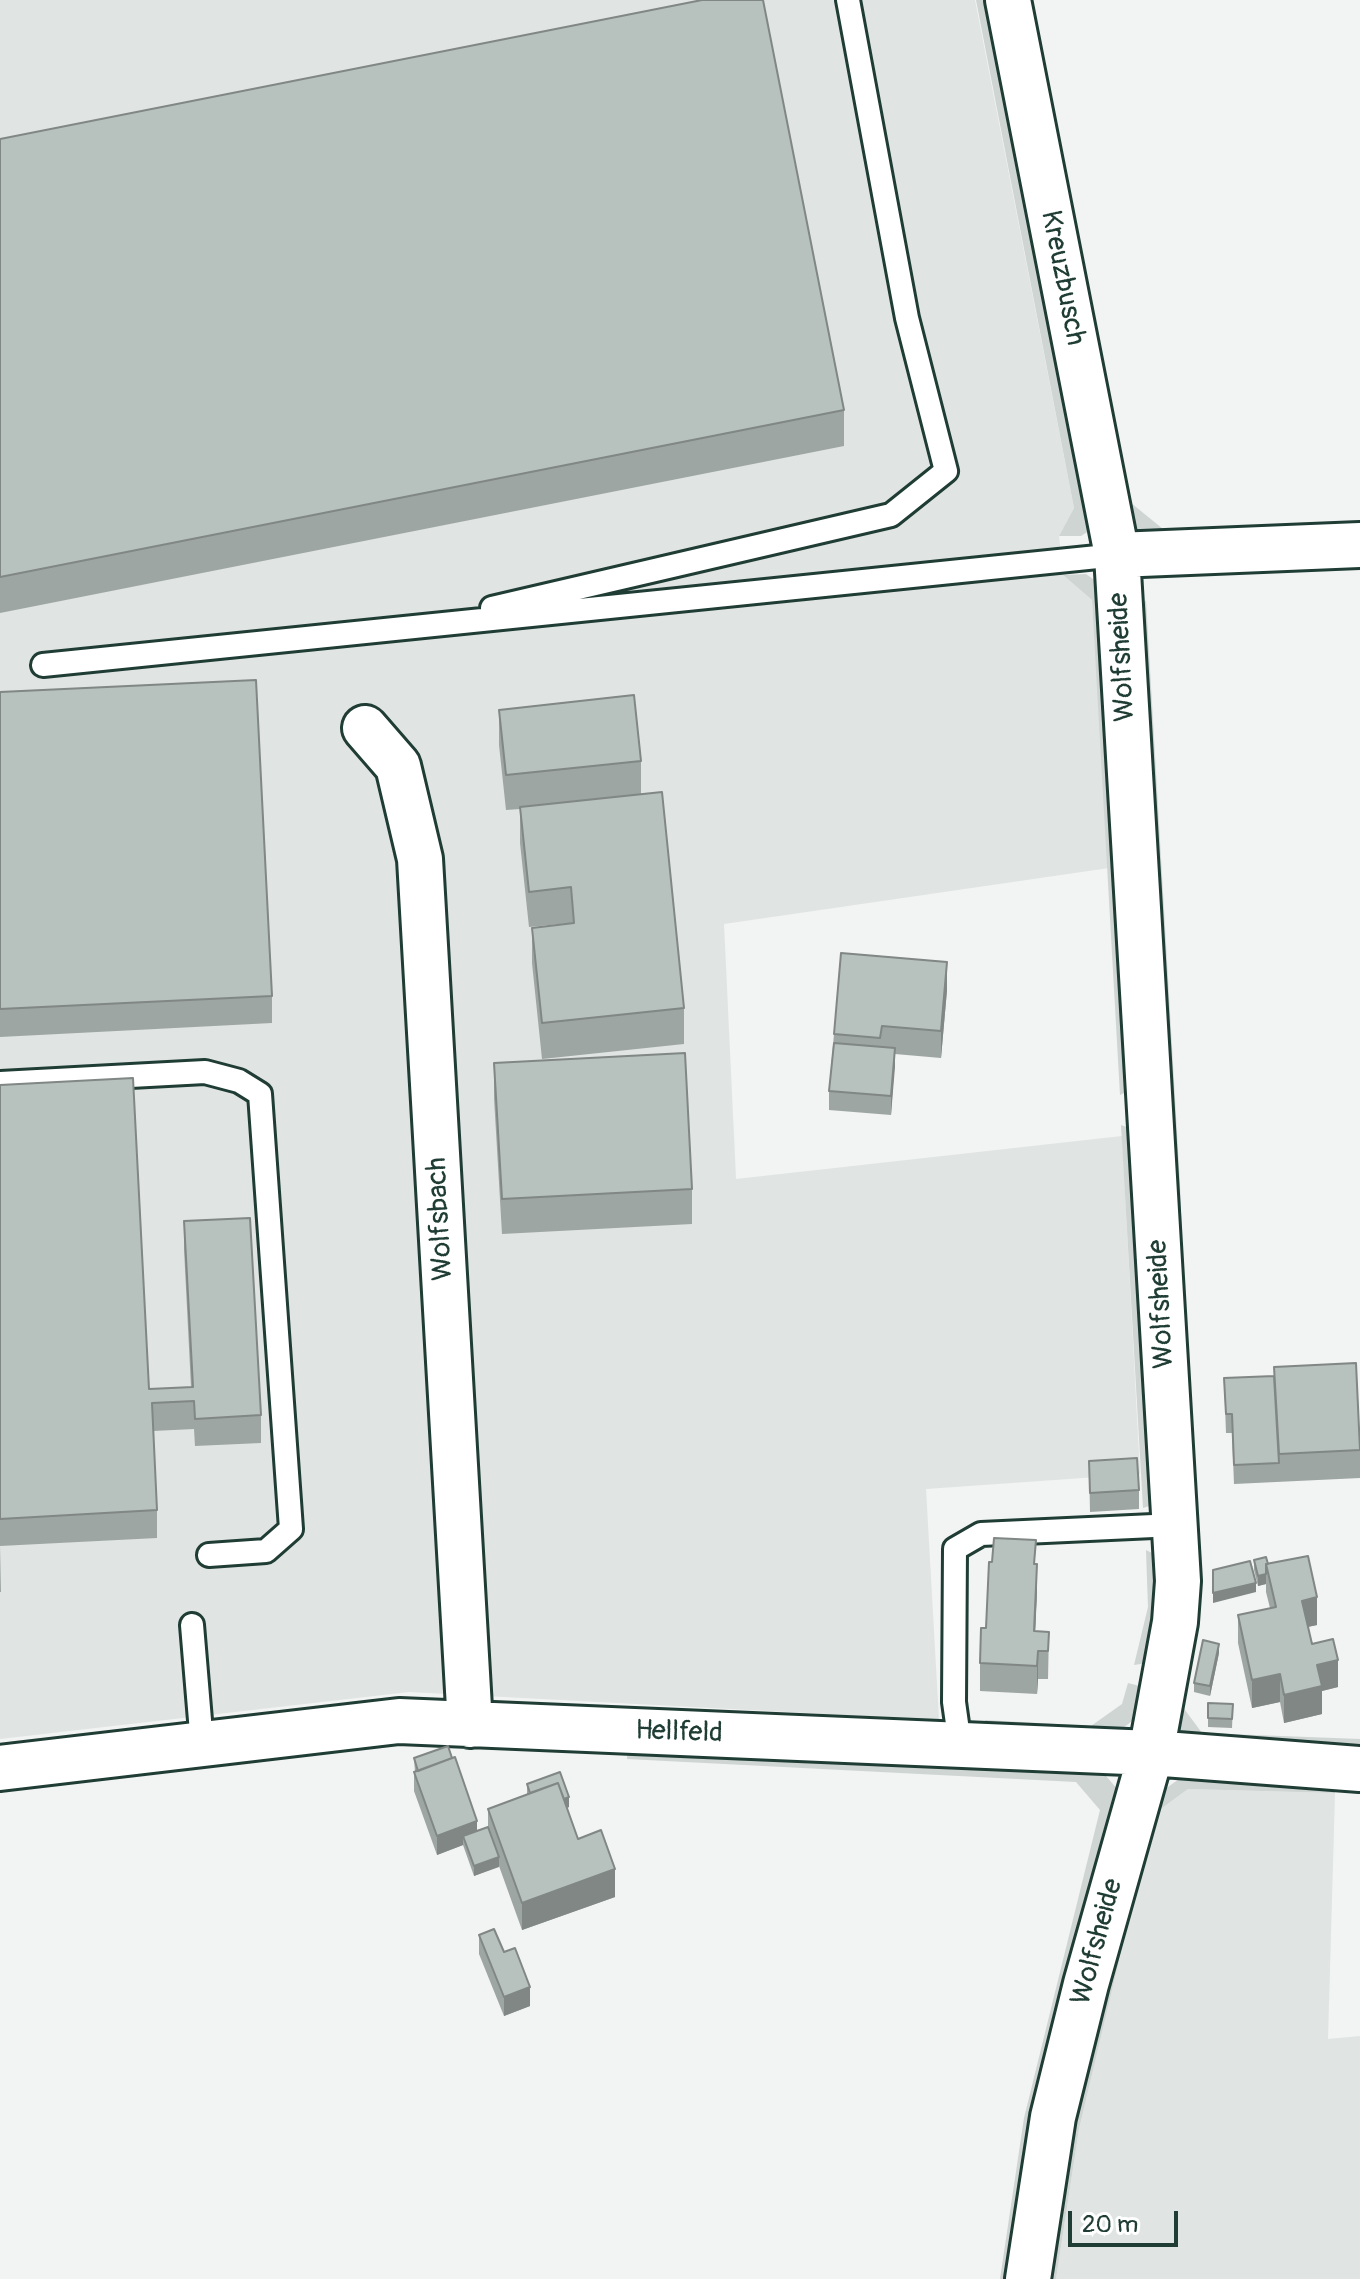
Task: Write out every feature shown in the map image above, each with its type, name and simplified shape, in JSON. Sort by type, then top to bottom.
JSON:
[{"type":"street","name":"Kreuzbusch","points":[[1008,0],[1117,555]]},
{"type":"street","name":"Wolfsheide","points":[[1028,2279],[1053,2117],[1086,1984],[1151,1753],[1175,1622],[1178,1581],[1117,555],[1360,545]]},
{"type":"street","name":"Wolfsbach","points":[[365,728],[398,766],[420,859],[470,1725]]},
{"type":"street","name":"Hellfeld","points":[[0,1768],[399,1721],[1151,1753],[1360,1769]]},
{"type":"lane","points":[[401,629],[891,515],[946,471],[907,318],[848,0]]},
{"type":"lane","points":[[43,665],[1117,555]]},
{"type":"lane","points":[[0,1083],[205,1072],[239,1081],[260,1094],[291,1529],[266,1551],[209,1555]]},
{"type":"lane","points":[[960,1745],[954,1702],[955,1549],[981,1534],[1175,1525]]},
{"type":"lane","points":[[192,1625],[202,1744]]},
{"type":"shaded area","points":[[0,0],[975,0],[1074,508],[1059,536],[1063,575],[1092,600],[1109,868],[724,924],[736,1179],[1122,1136],[1140,1474],[926,1489],[939,1720],[409,1692],[0,1739]]},
{"type":"shaded area","points":[[976,0],[997,0],[1096,508],[1089,531],[1081,536],[1059,536],[1074,508]]},
{"type":"shaded area","points":[[1020,0],[1033,0],[1131,503],[1163,529],[1136,529],[1124,515]]},
{"type":"shaded area","points":[[1086,574],[1100,584],[1135,1088],[1120,1095],[1092,600],[1063,575]]},
{"type":"shaded area","points":[[1146,600],[1180,1184],[1182,1241],[1170,1243],[1135,620]]},
{"type":"shaded area","points":[[1121,1125],[1132,1129],[1162,1502],[1143,1508]]},
{"type":"shaded area","points":[[1146,1550],[1164,1559],[1153,1662],[1134,1665],[1148,1607]]},
{"type":"shaded area","points":[[1198,1627],[1182,1706],[1202,1733],[1360,1739],[1360,1754],[1196,1747],[1176,1728],[1184,1631]]},
{"type":"shaded area","points":[[1128,1683],[1147,1688],[1140,1712],[1127,1725],[1110,1734],[1071,1740],[991,1735],[985,1720],[1091,1726],[1122,1704]]},
{"type":"shaded area","points":[[628,1741],[1095,1763],[1118,1790],[1016,2279],[1000,2279],[1024,2118],[1100,1810],[1076,1782],[627,1759]]},
{"type":"shaded area","points":[[1196,1773],[1333,1783],[1335,1793],[1188,1789],[1154,1814],[1079,2129],[1056,2279],[1041,2279],[1066,2124],[1146,1803],[1179,1779]]},
{"type":"shaded area","points":[[1188,1789],[1335,1793],[1328,2039],[1360,2036],[1360,2279],[1056,2279],[1079,2129],[1154,1814]]},
{"type":"building","points":[[702,0],[763,0],[844,410],[0,577],[0,139]]},
{"type":"building","points":[[256,680],[272,996],[0,1009],[0,692]]},
{"type":"building","points":[[634,695],[641,761],[506,775],[499,710]]},
{"type":"building","points":[[662,792],[684,1008],[542,1023],[532,928],[574,923],[571,887],[529,892],[520,807]]},
{"type":"building","points":[[841,953],[947,962],[941,1031],[882,1026],[880,1038],[834,1034]]},
{"type":"building","points":[[834,1043],[895,1048],[891,1096],[829,1091]]},
{"type":"building","points":[[685,1053],[692,1189],[502,1199],[494,1063]]},
{"type":"building","points":[[133,1078],[149,1389],[193,1387],[184,1221],[250,1218],[261,1415],[195,1419],[194,1401],[152,1403],[157,1510],[0,1519],[0,1085]]},
{"type":"building","points":[[1356,1363],[1360,1450],[1279,1454],[1274,1367]]},
{"type":"building","points":[[1274,1376],[1279,1463],[1234,1465],[1232,1414],[1226,1414],[1224,1378]]},
{"type":"building","points":[[1137,1458],[1139,1490],[1090,1493],[1089,1461]]},
{"type":"building","points":[[994,1538],[1036,1540],[1034,1631],[1049,1632],[1048,1651],[1038,1651],[1037,1666],[980,1663],[981,1628],[986,1628],[989,1562],[992,1562]]},
{"type":"building","points":[[1308,1556],[1317,1597],[1302,1601],[1312,1644],[1333,1639],[1338,1660],[1317,1665],[1322,1686],[1284,1695],[1280,1674],[1252,1680],[1238,1615],[1276,1607],[1266,1564]]},
{"type":"building","points":[[1266,1557],[1266,1574],[1258,1576],[1254,1560]]},
{"type":"building","points":[[1250,1561],[1256,1583],[1213,1593],[1213,1570]]},
{"type":"building","points":[[1203,1640],[1219,1644],[1210,1686],[1194,1683]]},
{"type":"building","points":[[1208,1703],[1233,1704],[1232,1719],[1208,1718]]},
{"type":"building","points":[[448,1746],[452,1758],[418,1771],[414,1758]]},
{"type":"building","points":[[455,1757],[477,1821],[437,1836],[414,1772]]},
{"type":"building","points":[[560,1772],[569,1797],[564,1799],[558,1783],[530,1793],[527,1784]]},
{"type":"building","points":[[558,1783],[578,1839],[601,1830],[615,1869],[522,1903],[488,1809]]},
{"type":"building","points":[[488,1827],[499,1857],[474,1866],[463,1836]]},
{"type":"building","points":[[494,1929],[504,1952],[515,1948],[530,1987],[504,1997],[479,1935]]}]
